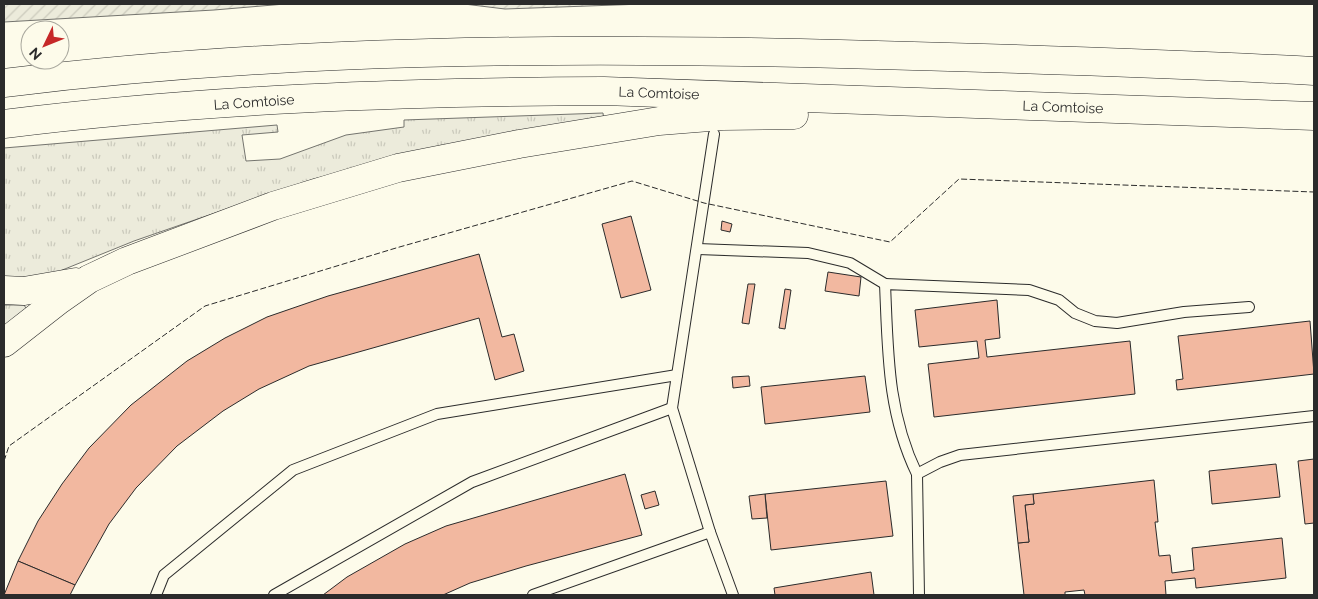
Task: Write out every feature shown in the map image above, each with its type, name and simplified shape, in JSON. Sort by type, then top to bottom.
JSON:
[{"type":"highway","points":[[10,81],[275,59],[547,50],[992,58],[1314,71]]},
{"type":"highway","name":"La Comtoise","points":[[4,124],[263,101],[522,91],[604,91],[1314,116]]},
{"type":"highway","points":[[4,343],[35,316],[89,279],[177,240],[338,185],[417,164],[595,131],[659,121],[722,116],[982,110],[1191,111]]},
{"type":"highway","points":[[4,290],[24,291],[42,289],[89,279]]},
{"type":"lane","points":[[714,134],[698,249],[672,408],[710,532],[734,595]]},
{"type":"lane","points":[[698,249],[808,253],[850,263],[886,284],[1030,290],[1059,300],[1075,313],[1095,321],[1117,323],[1184,312],[1249,307]]},
{"type":"lane","points":[[886,284],[888,358],[897,425],[917,474],[919,595]]},
{"type":"lane","points":[[156,595],[164,575],[293,470],[437,414],[677,374]]},
{"type":"lane","points":[[274,595],[472,482],[672,408]]},
{"type":"lane","points":[[917,474],[940,462],[960,456],[1314,416]]},
{"type":"lane","points":[[533,595],[710,532]]},
{"type":"green space","points":[[4,4],[285,4],[214,10],[4,22]]},
{"type":"green space","points":[[464,4],[643,4],[505,9]]},
{"type":"green space","points":[[603,113],[604,122],[390,161],[313,179],[134,241],[50,275],[4,279],[4,148],[277,125],[278,132],[242,135],[246,161],[280,159],[346,135],[404,127],[404,120]]},
{"type":"green space","points":[[4,305],[24,305],[28,311],[4,329]]},
{"type":"building","points":[[631,216],[651,290],[621,298],[602,224]]},
{"type":"building","points":[[722,221],[732,224],[730,232],[721,230]]},
{"type":"building","points":[[479,254],[502,337],[514,334],[524,371],[495,380],[479,318],[309,366],[259,389],[223,411],[177,446],[136,488],[109,524],[75,585],[18,561],[38,521],[62,484],[89,448],[131,405],[187,361],[225,338],[267,317],[328,296]]},
{"type":"building","points":[[828,272],[861,277],[859,296],[825,291]]},
{"type":"building","points":[[748,284],[755,284],[749,324],[742,323]]},
{"type":"building","points":[[785,289],[791,290],[785,329],[779,328]]},
{"type":"building","points":[[997,300],[1000,338],[985,340],[987,357],[1130,341],[1135,394],[934,417],[928,364],[979,358],[977,341],[919,347],[915,310]]},
{"type":"building","points":[[1310,321],[1314,374],[1177,390],[1176,380],[1183,379],[1178,336]]},
{"type":"building","points":[[749,376],[750,386],[733,388],[732,377]]},
{"type":"building","points":[[865,376],[870,412],[765,424],[761,387]]},
{"type":"building","points":[[1314,459],[1314,523],[1305,524],[1298,461]]},
{"type":"building","points":[[1276,464],[1280,497],[1212,504],[1209,471]]},
{"type":"building","points":[[625,474],[642,535],[526,566],[470,583],[443,595],[323,595],[347,577],[405,544],[446,526]]},
{"type":"building","points":[[1154,480],[1158,522],[1155,522],[1159,556],[1170,555],[1172,573],[1194,570],[1192,548],[1282,538],[1286,578],[1196,588],[1195,578],[1165,581],[1166,595],[1085,595],[1084,590],[1065,592],[1065,595],[1024,595],[1018,543],[1029,542],[1025,505],[1034,504],[1033,494]]},
{"type":"building","points":[[886,481],[893,536],[771,550],[765,494]]},
{"type":"building","points":[[655,491],[659,505],[645,509],[641,495]]},
{"type":"building","points":[[765,494],[767,518],[752,519],[749,496]]},
{"type":"building","points":[[1033,494],[1034,504],[1025,505],[1029,542],[1018,543],[1013,496]]},
{"type":"building","points":[[18,561],[75,585],[70,595],[4,595]]},
{"type":"building","points":[[871,572],[874,595],[775,595],[774,588]]},
{"type":"fence","points":[[4,461],[9,446],[205,306],[396,248],[632,181],[704,203],[890,242],[959,179],[1314,192]]}]
